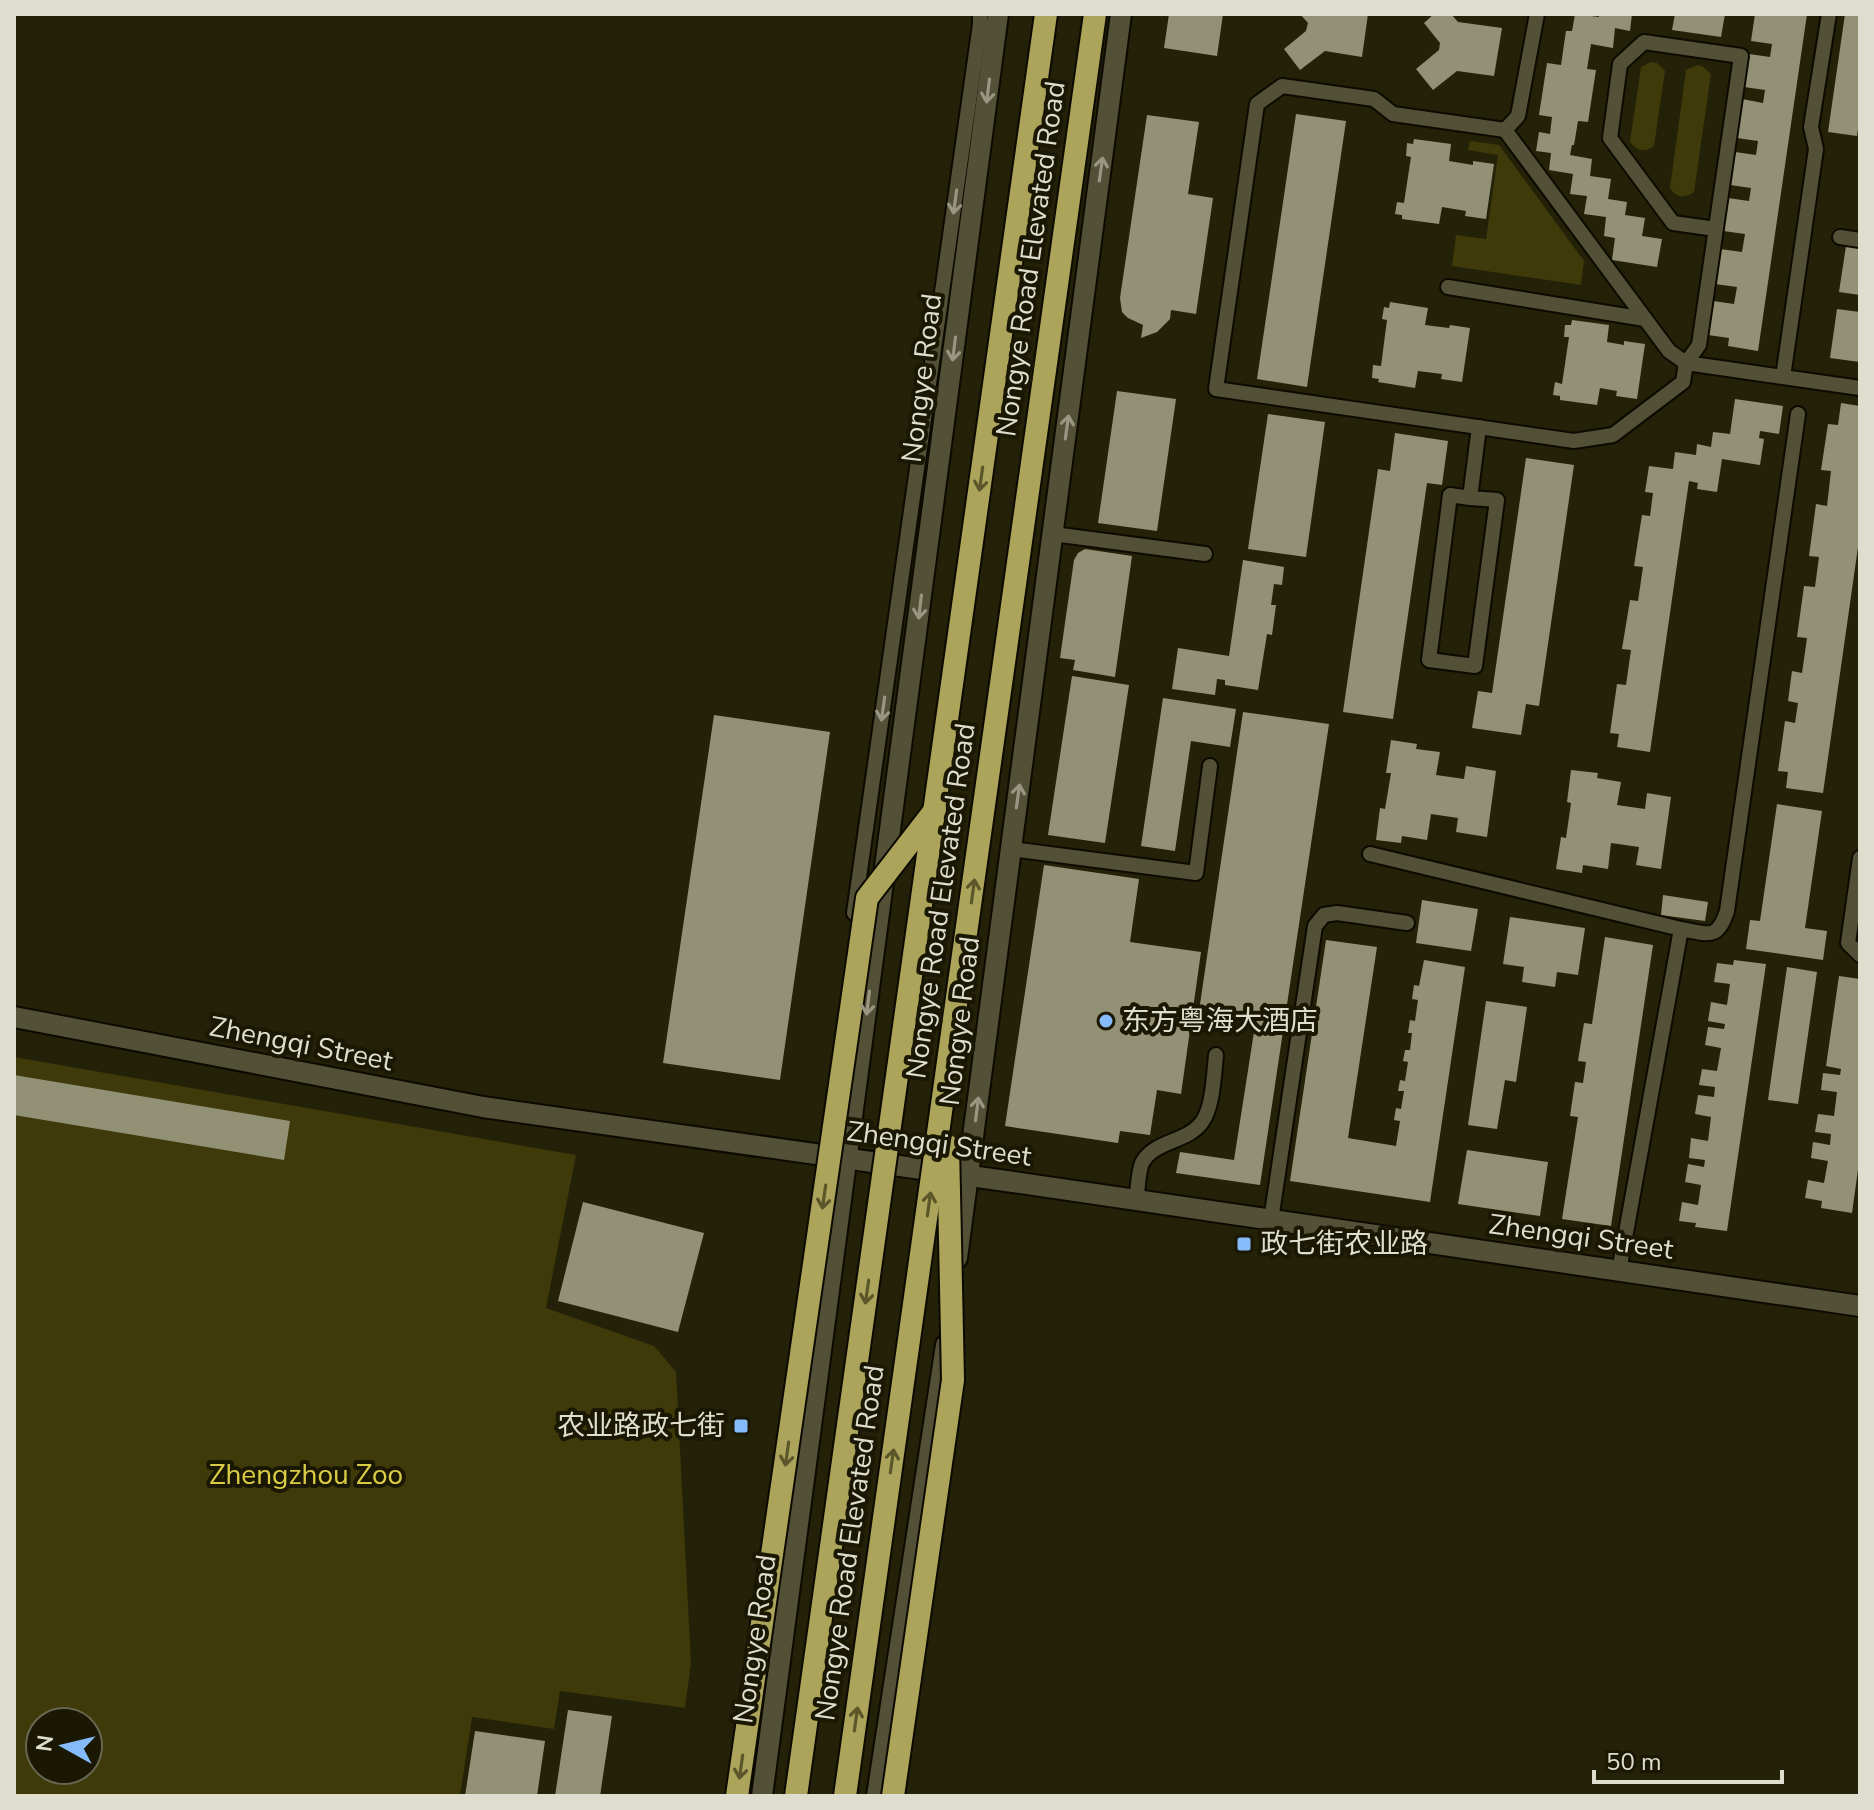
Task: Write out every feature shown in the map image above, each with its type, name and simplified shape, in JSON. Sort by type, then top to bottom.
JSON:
[{"type":"highway","name":"Nongye Road Elevated Road","points":[[796,1796],[1046,14]]},
{"type":"highway","name":"Nongye Road Elevated Road","points":[[845,1796],[1095,14]]},
{"type":"highway","points":[[737,1796],[867,898],[935,809]]},
{"type":"highway","points":[[893,1796],[953,1380],[946,1079]]},
{"type":"street","name":"Nongye Road","points":[[762,1796],[998,14]]},
{"type":"street","name":"Nongye Road","points":[[877,1796],[945,1352],[1121,14]]},
{"type":"street","name":"Zhengqi Street","points":[[14,1017],[483,1107],[1860,1306]]},
{"type":"lane","points":[[820,1155],[980,14]]},
{"type":"lane","points":[[1505,130],[1518,116],[1537,14]]},
{"type":"lane","points":[[1783,377],[1816,149],[1811,127],[1829,14]]},
{"type":"lane","points":[[1716,229],[1673,223],[1610,138],[1620,64],[1644,42],[1741,56],[1716,229],[1699,345],[1686,363],[1683,382],[1613,435],[1574,441],[1216,389],[1257,104],[1282,86],[1374,99],[1393,114],[1505,130],[1669,351],[1686,363],[1860,388]]},
{"type":"lane","points":[[1840,237],[1860,240]]},
{"type":"lane","points":[[1448,287],[1645,319]]},
{"type":"lane","points":[[1370,854],[1681,929],[1709,934],[1718,931],[1727,911],[1798,414]]},
{"type":"lane","points":[[1470,498],[1479,427]]},
{"type":"lane","points":[[1450,495],[1470,498],[1497,500],[1475,666],[1429,660],[1450,495]]},
{"type":"lane","points":[[1053,534],[1205,554]]},
{"type":"lane","points":[[1011,849],[1196,873],[1210,766]]},
{"type":"lane","points":[[1860,858],[1848,943],[1860,955]]},
{"type":"lane","points":[[1271,1220],[1315,926],[1324,915],[1337,913],[1407,923]]},
{"type":"lane","points":[[1619,1271],[1681,929]]},
{"type":"lane","points":[[1136,1200],[1142,1163],[1159,1146],[1192,1133],[1204,1121],[1216,1055]]},
{"type":"green space","points":[[1651,62],[1657,63],[1665,71],[1654,146],[1641,150],[1630,142],[1641,67]]},
{"type":"green space","points":[[1697,65],[1711,74],[1694,192],[1681,196],[1670,188],[1686,70]]},
{"type":"green space","points":[[1470,141],[1499,145],[1584,261],[1581,285],[1452,266],[1456,235],[1486,239],[1498,155],[1468,150]]},
{"type":"green space","name":"Zhengzhou Zoo","points":[[14,1057],[576,1155],[546,1308],[654,1346],[676,1372],[691,1663],[685,1708],[560,1691],[554,1729],[472,1717],[460,1796],[14,1796]]},
{"type":"building","points":[[1169,14],[1223,14],[1217,56],[1164,48]]},
{"type":"building","points":[[1300,14],[1368,14],[1362,57],[1325,51],[1300,70],[1284,49],[1306,31],[1308,23]]},
{"type":"building","points":[[1434,14],[1451,14],[1458,22],[1502,28],[1494,76],[1457,71],[1433,90],[1416,69],[1439,50],[1440,43],[1424,23]]},
{"type":"building","points":[[1575,14],[1599,17],[1599,14],[1632,14],[1630,31],[1615,28],[1613,48],[1591,44],[1587,69],[1596,70],[1588,122],[1578,121],[1570,155],[1592,159],[1590,176],[1611,179],[1608,199],[1627,202],[1625,215],[1645,218],[1642,236],[1662,239],[1657,267],[1612,260],[1615,238],[1604,236],[1606,217],[1584,214],[1587,196],[1570,194],[1573,174],[1549,170],[1551,153],[1536,151],[1539,132],[1550,134],[1552,117],[1539,115],[1547,63],[1561,65],[1566,31],[1572,31]]},
{"type":"building","points":[[1675,14],[1725,14],[1721,37],[1672,30]]},
{"type":"building","points":[[1755,14],[1807,14],[1758,351],[1728,346],[1729,338],[1708,335],[1713,301],[1734,304],[1737,287],[1715,284],[1720,249],[1742,252],[1745,234],[1723,231],[1728,198],[1749,201],[1751,188],[1730,185],[1735,152],[1756,155],[1758,141],[1737,138],[1742,99],[1763,103],[1765,90],[1744,87],[1749,54],[1770,57],[1772,44],[1751,41]]},
{"type":"building","points":[[1845,14],[1860,14],[1860,115],[1857,136],[1828,132]]},
{"type":"building","points":[[1296,114],[1346,121],[1307,387],[1257,379]]},
{"type":"building","points":[[1147,115],[1199,122],[1188,194],[1213,198],[1196,314],[1171,310],[1170,319],[1157,332],[1141,338],[1143,325],[1122,312],[1120,298]]},
{"type":"building","points":[[1414,139],[1451,144],[1449,161],[1494,164],[1486,219],[1465,216],[1466,211],[1442,207],[1439,224],[1402,219],[1402,215],[1395,214],[1397,202],[1404,203],[1411,157],[1406,156],[1407,143],[1413,144]]},
{"type":"building","points":[[1846,246],[1860,248],[1860,295],[1839,292]]},
{"type":"building","points":[[1390,302],[1428,308],[1425,325],[1470,328],[1462,382],[1441,379],[1442,374],[1418,371],[1415,388],[1378,382],[1379,379],[1372,378],[1373,365],[1381,366],[1387,320],[1382,319],[1384,307],[1389,308]]},
{"type":"building","points":[[1837,309],[1860,312],[1860,362],[1830,358]]},
{"type":"building","points":[[1572,320],[1609,325],[1607,342],[1645,344],[1637,399],[1616,396],[1617,391],[1600,388],[1597,405],[1560,400],[1560,396],[1553,395],[1555,382],[1562,384],[1569,337],[1564,337],[1565,325],[1571,325]]},
{"type":"building","points":[[1117,391],[1176,399],[1157,531],[1098,523]]},
{"type":"building","points":[[1735,399],[1783,406],[1779,434],[1760,431],[1759,438],[1764,439],[1760,465],[1722,459],[1717,492],[1697,489],[1698,483],[1689,481],[1650,752],[1617,747],[1619,734],[1610,733],[1617,684],[1626,685],[1631,650],[1622,649],[1630,600],[1638,601],[1643,567],[1634,566],[1642,515],[1650,516],[1653,493],[1645,492],[1649,466],[1673,469],[1675,452],[1696,455],[1697,444],[1711,447],[1713,432],[1730,434]]},
{"type":"building","points":[[1841,403],[1860,406],[1860,533],[1823,793],[1786,788],[1788,772],[1778,771],[1785,721],[1795,723],[1798,703],[1788,701],[1792,671],[1802,673],[1807,638],[1797,637],[1804,586],[1815,587],[1819,557],[1809,556],[1816,504],[1827,506],[1831,471],[1821,470],[1828,424],[1838,425]]},
{"type":"building","points":[[1268,414],[1325,422],[1306,557],[1248,549]]},
{"type":"building","points":[[1395,433],[1448,441],[1442,485],[1427,483],[1393,719],[1343,712],[1378,469],[1390,471]]},
{"type":"building","points":[[1526,458],[1574,465],[1539,706],[1526,704],[1521,735],[1472,728],[1478,691],[1492,693]]},
{"type":"building","points":[[1085,549],[1132,556],[1115,677],[1073,670],[1075,660],[1060,658],[1074,560]]},
{"type":"building","points":[[1243,560],[1284,567],[1282,585],[1274,584],[1271,605],[1276,605],[1272,635],[1267,634],[1258,690],[1225,685],[1225,680],[1217,679],[1215,695],[1172,689],[1178,648],[1229,656]]},
{"type":"building","points":[[1072,676],[1129,685],[1105,843],[1048,835]]},
{"type":"building","points":[[1163,698],[1236,709],[1230,747],[1191,741],[1175,851],[1141,846]]},
{"type":"building","points":[[1243,712],[1329,724],[1260,1185],[1176,1173],[1180,1152],[1234,1160],[1256,1019],[1199,1011]]},
{"type":"building","points":[[714,715],[830,732],[780,1080],[663,1063]]},
{"type":"building","points":[[1391,740],[1417,744],[1416,749],[1440,752],[1436,775],[1464,779],[1466,766],[1496,771],[1487,837],[1456,832],[1458,818],[1431,814],[1427,840],[1402,836],[1401,843],[1376,840],[1380,808],[1385,809],[1391,773],[1386,773]]},
{"type":"building","points":[[1571,770],[1598,773],[1597,778],[1621,782],[1617,805],[1645,809],[1647,793],[1671,797],[1661,869],[1636,865],[1639,847],[1611,843],[1608,869],[1583,865],[1582,873],[1556,869],[1561,837],[1566,838],[1571,803],[1567,802]]},
{"type":"building","points":[[1777,804],[1822,811],[1805,928],[1827,931],[1823,960],[1746,949],[1750,920],[1760,921]]},
{"type":"building","name":"东方粤海大酒店","points":[[1044,865],[1139,879],[1130,942],[1201,952],[1181,1094],[1157,1090],[1150,1135],[1120,1131],[1118,1143],[1005,1126]]},
{"type":"building","points":[[1663,895],[1708,902],[1705,921],[1661,915]]},
{"type":"building","points":[[1422,900],[1478,909],[1471,951],[1416,943]]},
{"type":"building","points":[[1510,917],[1585,928],[1578,975],[1557,972],[1555,987],[1522,982],[1524,967],[1503,964]]},
{"type":"building","points":[[1605,937],[1653,945],[1611,1226],[1562,1219],[1578,1117],[1570,1116],[1575,1082],[1583,1083],[1586,1062],[1578,1061],[1584,1023],[1592,1024]]},
{"type":"building","points":[[1326,940],[1377,947],[1348,1138],[1396,1146],[1400,1121],[1394,1120],[1396,1108],[1401,1109],[1404,1091],[1398,1091],[1400,1080],[1405,1081],[1408,1062],[1403,1061],[1405,1050],[1410,1050],[1410,1020],[1415,1021],[1418,1000],[1412,999],[1414,985],[1419,986],[1424,960],[1465,967],[1430,1202],[1290,1181]]},
{"type":"building","points":[[1734,960],[1766,964],[1727,1231],[1695,1227],[1696,1223],[1679,1221],[1682,1202],[1698,1205],[1701,1185],[1685,1182],[1688,1164],[1704,1167],[1705,1160],[1689,1158],[1691,1138],[1708,1141],[1711,1117],[1695,1114],[1698,1095],[1714,1097],[1715,1087],[1699,1085],[1702,1069],[1717,1071],[1721,1048],[1705,1045],[1708,1027],[1724,1029],[1725,1024],[1708,1021],[1711,1002],[1727,1005],[1730,984],[1714,982],[1717,963],[1733,965]]},
{"type":"building","points":[[1787,967],[1817,972],[1798,1104],[1768,1100]]},
{"type":"building","points":[[1839,976],[1860,979],[1860,1155],[1852,1213],[1821,1208],[1822,1201],[1805,1198],[1808,1180],[1824,1183],[1828,1161],[1811,1158],[1813,1142],[1830,1145],[1831,1134],[1815,1132],[1818,1114],[1834,1116],[1837,1092],[1821,1090],[1823,1073],[1840,1075],[1841,1069],[1826,1066]]},
{"type":"building","points":[[1486,1001],[1527,1007],[1516,1082],[1505,1080],[1497,1129],[1468,1125]]},
{"type":"building","points":[[14,1075],[290,1121],[284,1160],[14,1115]]},
{"type":"building","points":[[1467,1150],[1548,1162],[1540,1216],[1458,1204]]},
{"type":"building","points":[[583,1202],[704,1233],[678,1332],[558,1301]]},
{"type":"building","points":[[568,1710],[612,1716],[600,1796],[555,1796]]},
{"type":"building","points":[[475,1731],[545,1741],[537,1796],[465,1796]]},
{"type":"place","name":"东方粤海大酒店","points":[[1106,1021]]},
{"type":"place","name":"政七街农业路","points":[[1244,1244]]},
{"type":"place","name":"农业路政七街","points":[[741,1426]]}]
